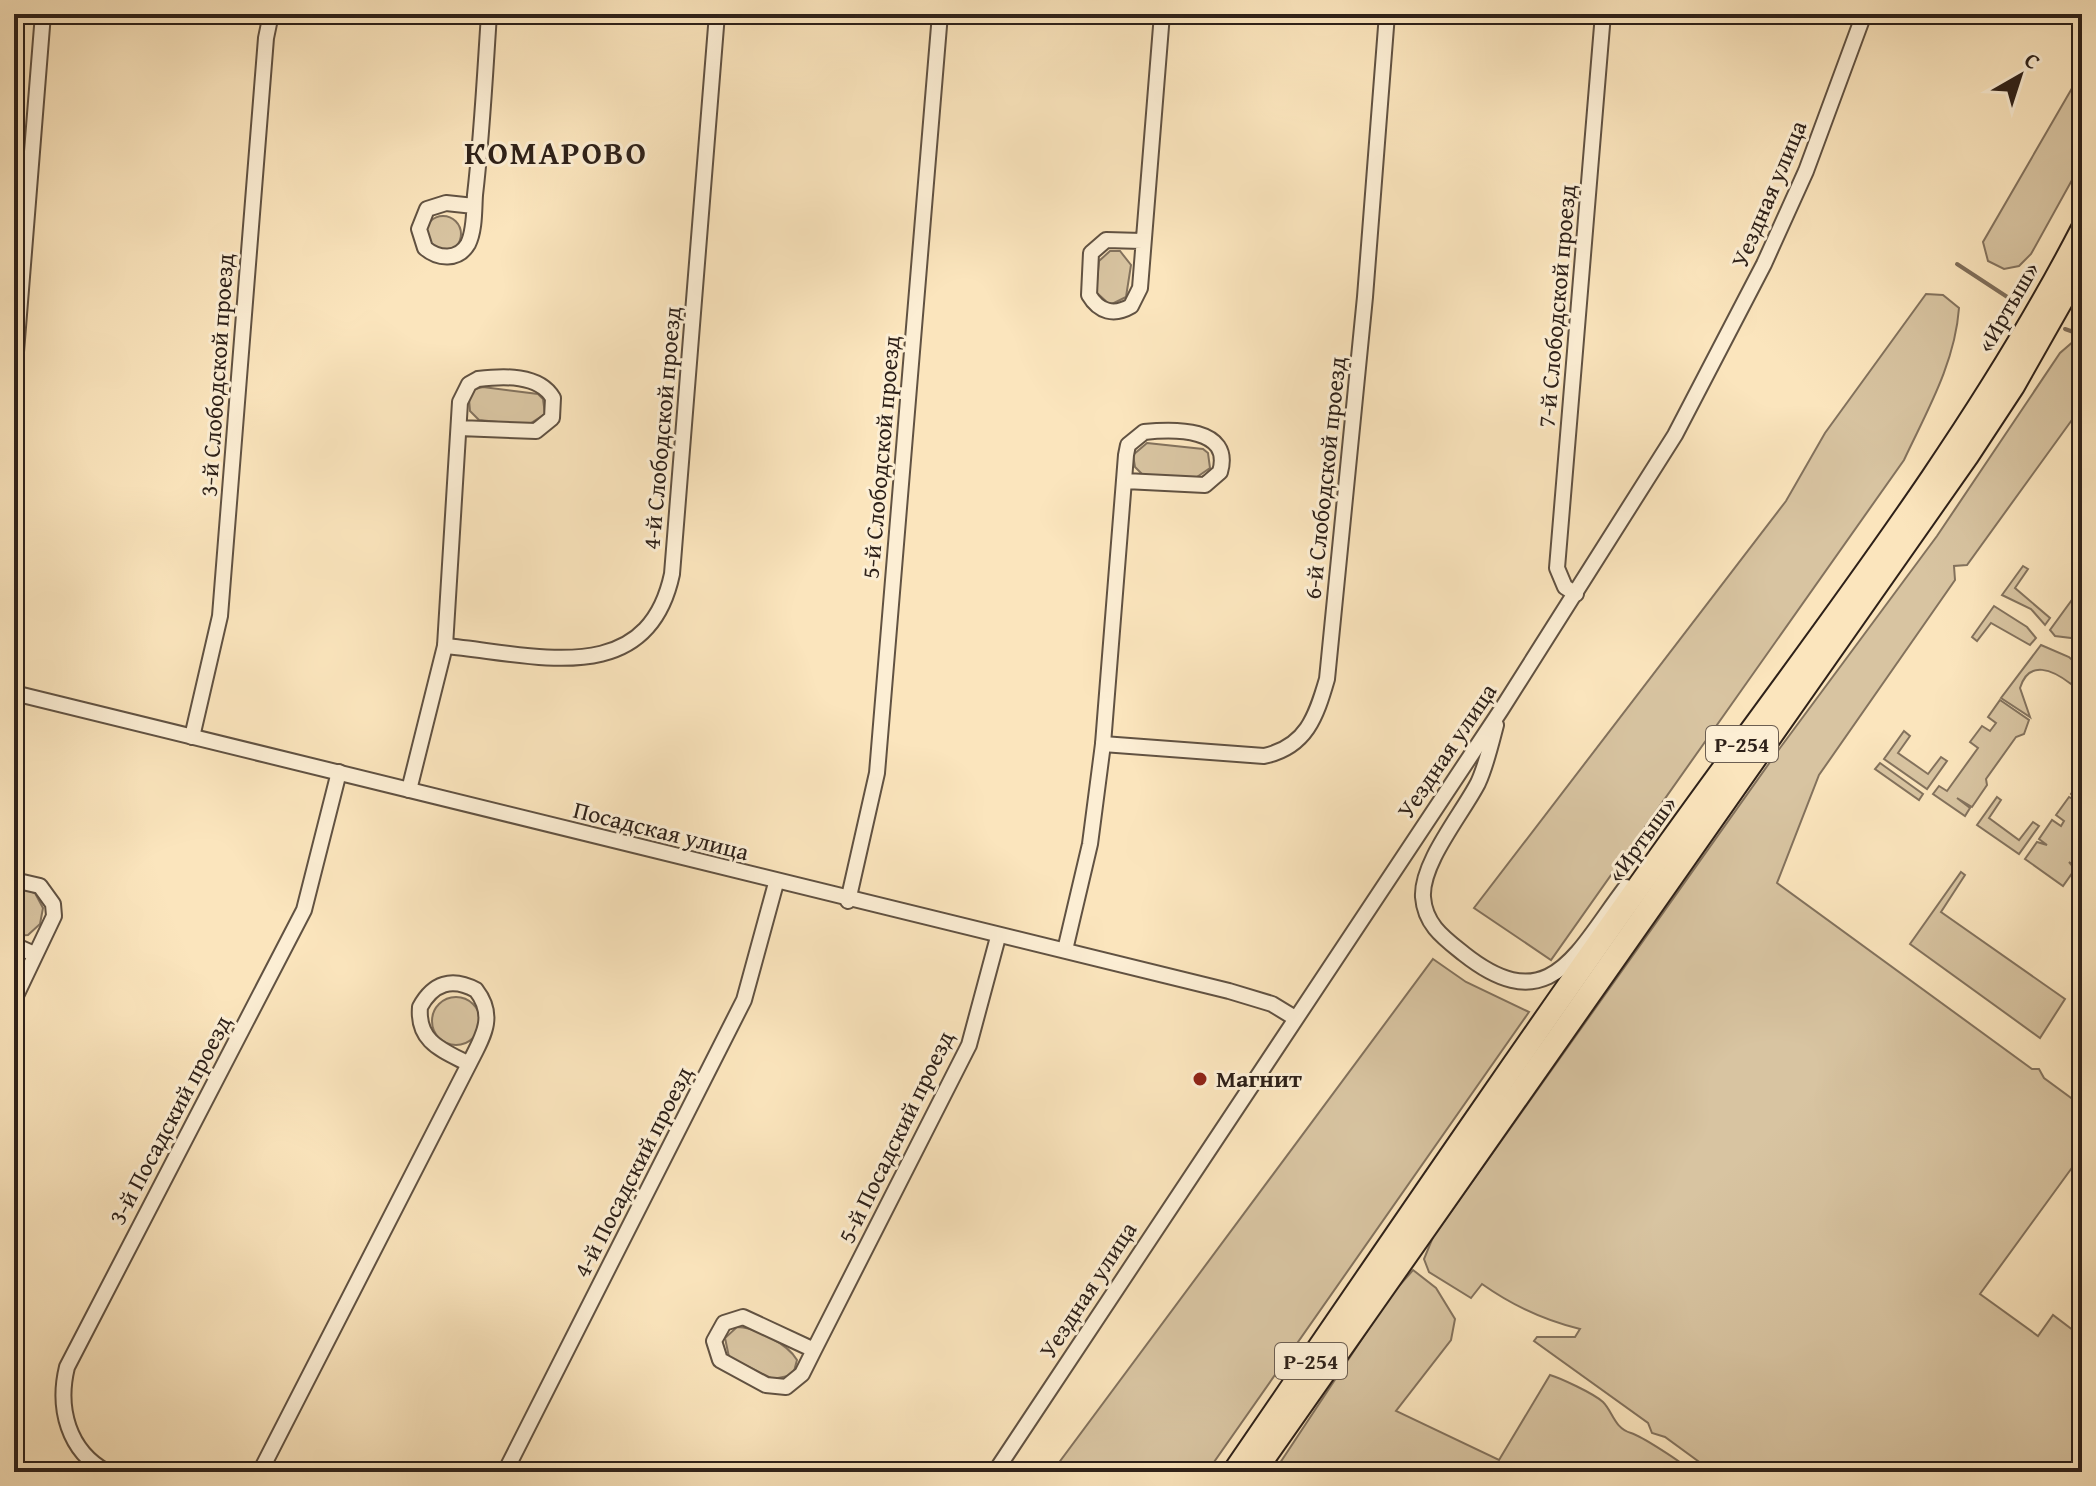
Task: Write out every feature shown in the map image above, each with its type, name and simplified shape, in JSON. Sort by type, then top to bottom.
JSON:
[{"type":"highway","name":"«Иртыш»","points":[[1234,1472],[1669,844],[1954,444],[2030,323],[2082,230]]},
{"type":"highway","name":"«Иртыш»","points":[[1254,1472],[1967,456],[2013,386],[2082,264]]},
{"type":"street","points":[[14,377],[43,14]]},
{"type":"street","name":"3-й Слободской проезд","points":[[192,737],[220,616],[266,38],[271,14]]},
{"type":"street","points":[[474,206],[446,203],[427,209],[419,229],[425,248],[443,257],[462,251],[468,243],[474,206],[489,14]]},
{"type":"street","name":"4-й Слободской проезд","points":[[445,646],[579,658],[607,654],[627,647],[646,631],[667,595],[672,574],[717,14]]},
{"type":"street","name":"5-й Слободской проезд","points":[[848,901],[877,773],[940,14]]},
{"type":"street","points":[[1142,241],[1106,240],[1091,253],[1089,295],[1103,310],[1123,311],[1138,298],[1162,14]]},
{"type":"street","name":"6-й Слободской проезд","points":[[1103,744],[1264,756],[1282,752],[1298,742],[1309,729],[1318,710],[1327,679],[1365,297],[1387,14]]},
{"type":"street","name":"7-й Слободской проезд","points":[[1576,594],[1565,587],[1557,568],[1603,14]]},
{"type":"street","name":"Уездная улица","points":[[995,1472],[1501,710],[1675,435],[1740,314],[1806,171],[1864,14]]},
{"type":"street","points":[[409,790],[445,646],[459,428],[463,392],[478,379],[530,380],[540,383],[553,398],[552,418],[536,431],[459,428]]},
{"type":"street","points":[[1065,950],[1090,844],[1103,744],[1128,445],[1144,432],[1199,434],[1217,443],[1222,452],[1220,472],[1205,485],[1125,481]]},
{"type":"street","name":"Посадская улица","points":[[14,693],[848,901],[1065,950],[1242,995],[1272,1004],[1295,1018]]},
{"type":"street","points":[[1501,710],[1479,780],[1426,873],[1423,897],[1435,930],[1467,956],[1499,977],[1521,984],[1547,978],[1569,960],[1625,887],[1669,844]]},
{"type":"street","name":"3-й Посадский проезд","points":[[107,1472],[85,1456],[68,1429],[62,1398],[67,1367],[304,910],[339,772]]},
{"type":"street","points":[[14,880],[40,886],[53,904],[51,929],[34,954],[14,1000]]},
{"type":"street","name":"4-й Посадский проезд","points":[[505,1472],[744,1000],[776,883]]},
{"type":"street","name":"5-й Посадский проезд","points":[[814,1350],[743,1317],[724,1323],[714,1341],[720,1360],[728,1367],[776,1388],[795,1382],[814,1350],[969,1045],[998,937]]},
{"type":"street","points":[[14,945],[34,954]]},
{"type":"street","points":[[260,1472],[469,1064],[487,1027],[488,1014],[476,990],[450,982],[426,995],[419,1021],[432,1044],[469,1064]]},
{"type":"shaded area","points":[[2082,71],[2082,162],[2031,254],[2019,266],[2004,269],[1988,261],[1983,242]]},
{"type":"shaded area","points":[[443,216],[456,221],[461,234],[456,247],[443,252],[430,247],[425,234],[430,221]]},
{"type":"shaded area","points":[[1110,251],[1120,251],[1131,265],[1126,297],[1110,305],[1096,292],[1099,261]]},
{"type":"shaded area","points":[[1926,294],[1943,295],[1959,308],[1946,367],[1904,460],[1551,960],[1474,908],[1786,501],[1825,433]]},
{"type":"shaded area","points":[[2082,334],[2082,406],[1967,565],[1954,566],[1955,580],[1819,775],[1777,883],[2032,1069],[2039,1069],[2044,1078],[2082,1106],[2082,1154],[1980,1294],[2038,1336],[2053,1315],[2082,1337],[2082,1472],[1713,1472],[1665,1437],[1652,1433],[1648,1423],[1534,1341],[1537,1337],[1575,1337],[1580,1329],[1529,1311],[1482,1284],[1471,1298],[1429,1272],[1424,1259],[1433,1237],[1780,748],[1937,536],[2060,353]]},
{"type":"shaded area","points":[[483,387],[538,394],[543,399],[545,414],[528,425],[479,420],[470,411],[469,399],[475,389]]},
{"type":"shaded area","points":[[1147,443],[1203,449],[1208,453],[1210,468],[1194,479],[1144,476],[1135,467],[1133,455]]},
{"type":"shaded area","points":[[2023,566],[2028,569],[2015,588],[2050,618],[2045,625],[2031,609],[2002,595]]},
{"type":"shaded area","points":[[2082,586],[2082,600],[2075,616],[2082,644],[2079,639],[2055,636],[2050,630]]},
{"type":"shaded area","points":[[1994,606],[2027,627],[2036,638],[2030,645],[1991,623],[1977,641],[1972,637]]},
{"type":"shaded area","points":[[2041,645],[2069,657],[2081,668],[2071,684],[2049,671],[2029,673],[2020,688],[2030,717],[2001,698]]},
{"type":"shaded area","points":[[2000,700],[2029,720],[2024,734],[2016,737],[1986,779],[1987,785],[1972,807],[1957,798],[1970,808],[1965,816],[1933,794],[1939,786],[1947,791],[1978,748],[1970,742],[1982,726],[1990,731],[1996,723],[1988,717]]},
{"type":"shaded area","points":[[1904,731],[1910,736],[1898,753],[1928,774],[1941,757],[1947,761],[1927,789],[1884,759]]},
{"type":"shaded area","points":[[1880,763],[1923,794],[1919,800],[1875,769]]},
{"type":"shaded area","points":[[2081,780],[2082,860],[2077,867],[2069,862],[2075,869],[2063,886],[2025,859],[2037,842],[2047,845],[2039,839],[2052,820],[2061,826],[2064,821],[2056,815],[2069,797],[2078,802],[2071,794]]},
{"type":"shaded area","points":[[1997,797],[2001,800],[1989,818],[2019,840],[2033,822],[2039,826],[2019,854],[1977,825]]},
{"type":"shaded area","points":[[1961,872],[1965,875],[1941,912],[2065,999],[2040,1038],[1910,944]]},
{"type":"shaded area","points":[[14,888],[35,893],[43,908],[40,924],[28,935],[14,936]]},
{"type":"shaded area","points":[[1433,959],[1466,982],[1529,1012],[1207,1472],[1052,1472]]},
{"type":"shaded area","points":[[456,997],[473,1004],[480,1021],[473,1038],[456,1045],[439,1038],[432,1021],[439,1004]]},
{"type":"shaded area","points":[[1413,1270],[1436,1288],[1455,1319],[1451,1340],[1396,1411],[1499,1460],[1550,1375],[1598,1398],[1625,1431],[1662,1450],[1692,1472],[1274,1472],[1391,1295]]},
{"type":"shaded area","points":[[737,1327],[762,1333],[793,1354],[797,1360],[793,1375],[773,1379],[729,1357],[725,1338]]},
{"type":"waterway","points":[[1957,264],[2018,304]]},
{"type":"waterway","points":[[2065,329],[2082,335]]},
{"type":"place","name":"Магнит","points":[[1200,1079]]},
{"type":"district","name":"КОМАРОВО","points":[[556,153]]}]
